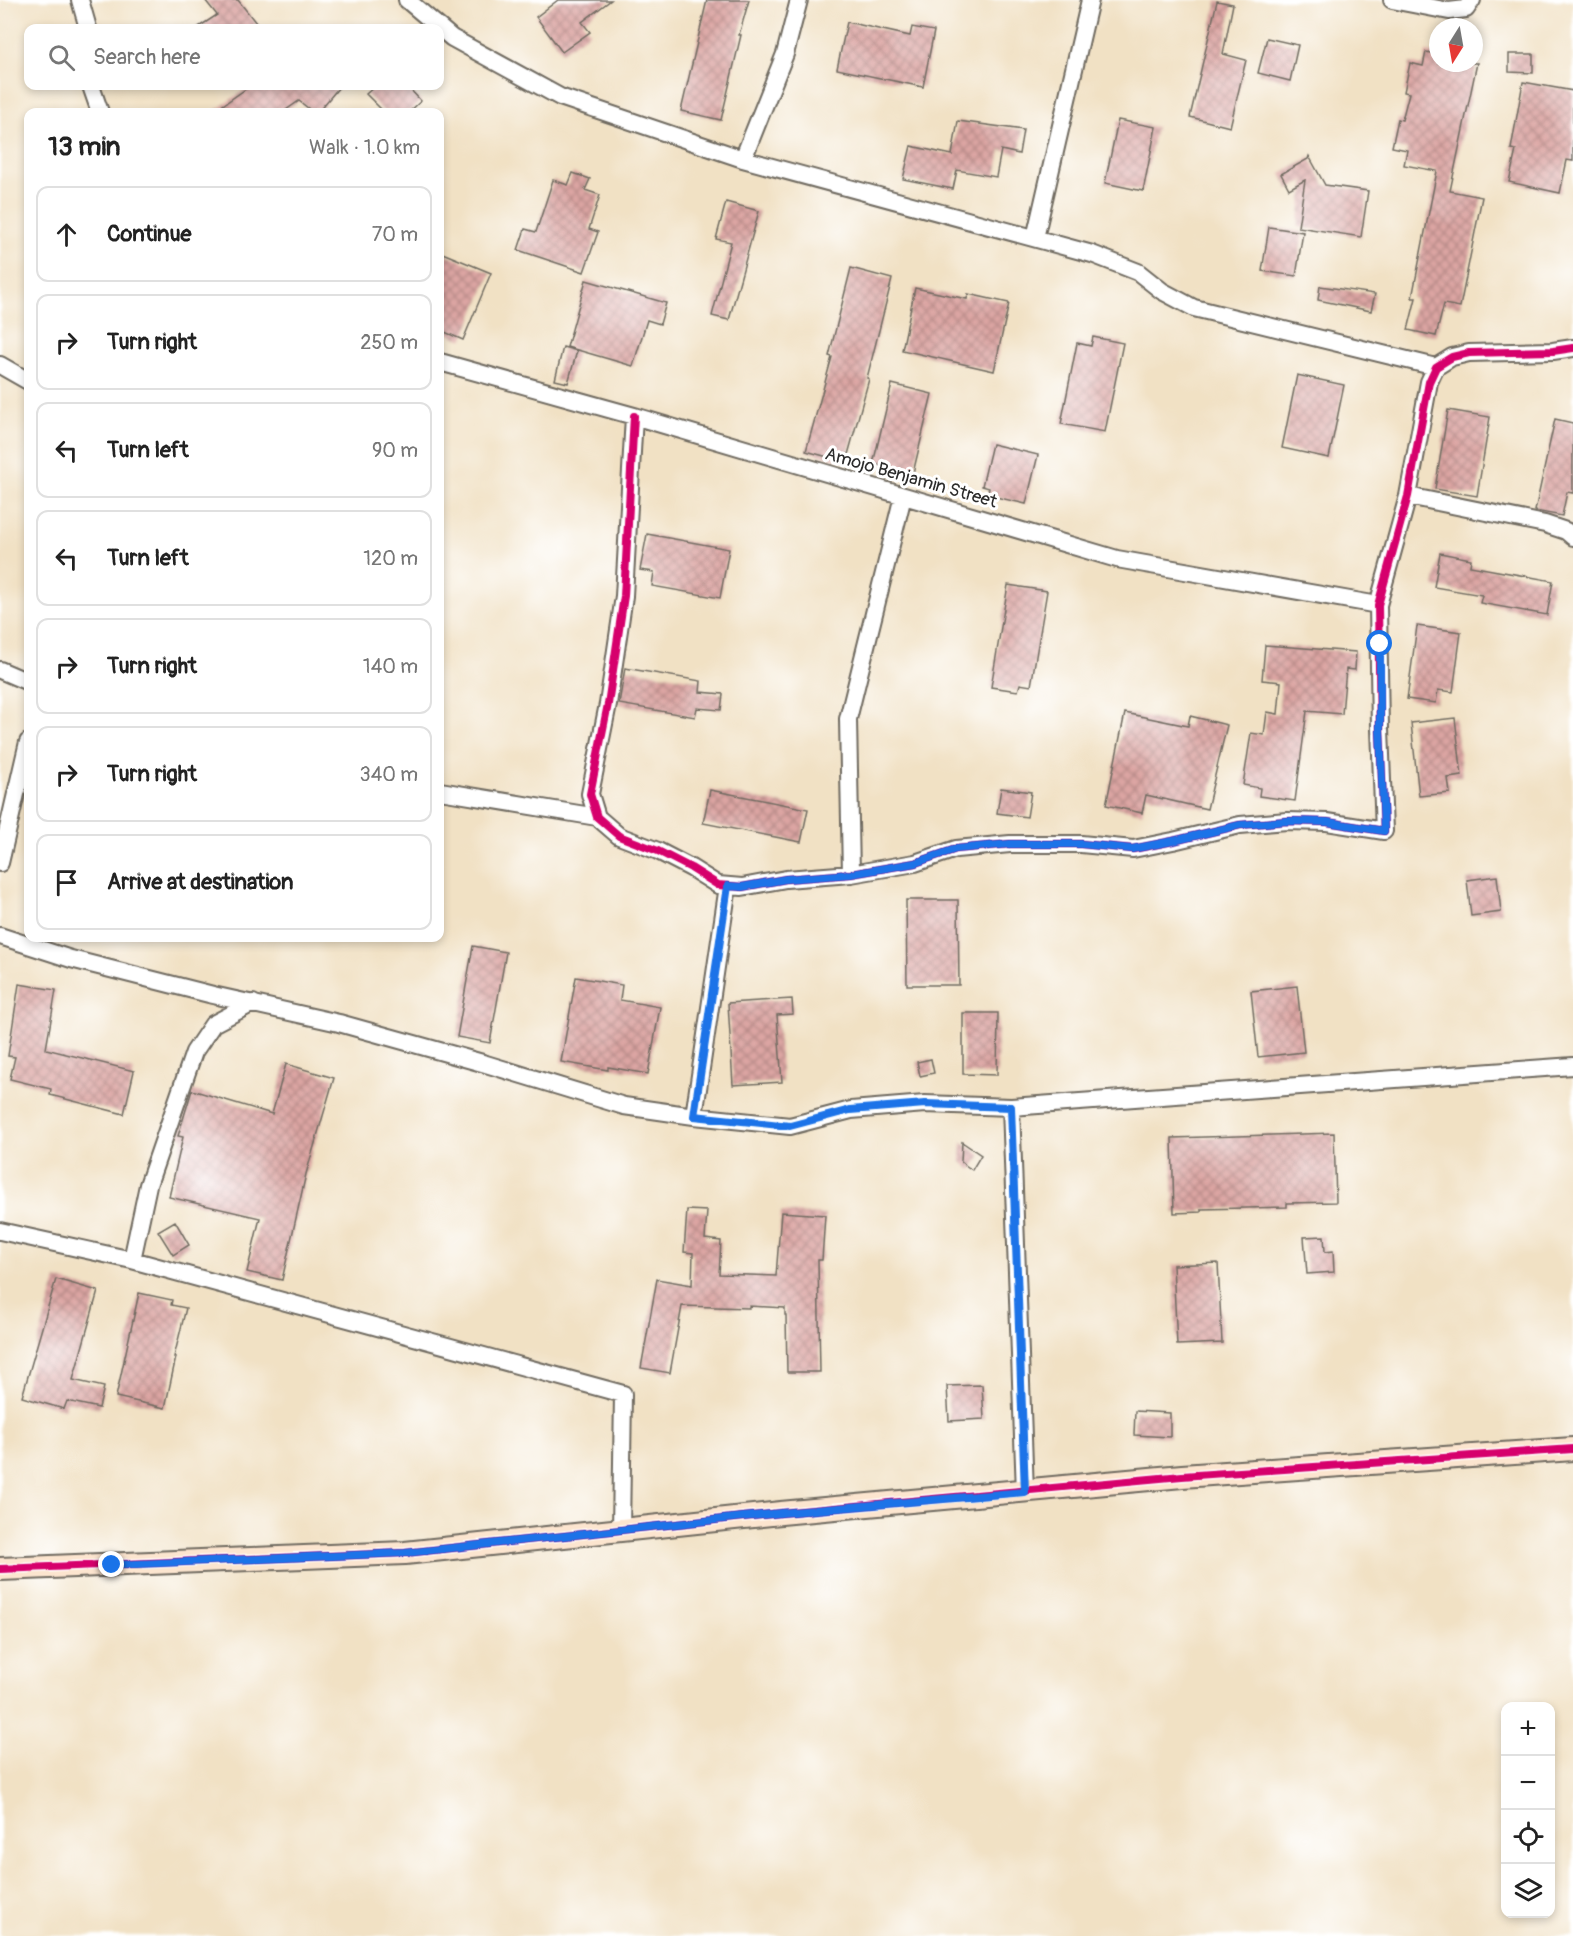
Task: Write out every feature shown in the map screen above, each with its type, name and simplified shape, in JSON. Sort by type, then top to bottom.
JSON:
[{"type":"street","points":[[80,0],[87,24]]},
{"type":"street","points":[[407,0],[435,24]]},
{"type":"street","points":[[742,159],[785,54],[799,0]]},
{"type":"street","points":[[1035,238],[1090,0]]},
{"type":"street","points":[[1392,0],[1449,11],[1466,9],[1472,0]]},
{"type":"street","points":[[444,31],[452,38],[561,97],[742,159],[1092,254],[1138,272],[1162,291],[1194,308],[1436,367]]},
{"type":"street","points":[[92,90],[99,108]]},
{"type":"street","points":[[444,792],[597,817],[619,836],[658,851],[718,885],[742,887],[786,879],[851,874],[915,863],[956,849],[1034,844],[1081,844],[1132,849],[1240,825],[1287,821],[1327,822],[1384,831],[1378,605],[1408,496],[1429,382],[1436,367],[1452,357],[1469,353],[1553,351],[1573,348]]},
{"type":"street","name":"Amojo Benjamin Street","points":[[444,363],[634,416],[1117,559],[1378,605]]},
{"type":"street","points":[[0,365],[24,379]]},
{"type":"street","points":[[597,817],[590,794],[608,704],[624,596],[634,416]]},
{"type":"street","points":[[851,874],[848,719],[903,496]]},
{"type":"street","points":[[1408,496],[1545,524],[1566,531],[1573,537]]},
{"type":"street","points":[[0,670],[24,680]]},
{"type":"street","points":[[0,863],[24,759]]},
{"type":"street","points":[[694,1116],[728,886]]},
{"type":"street","points":[[0,936],[71,959],[339,1023],[475,1060],[624,1106],[790,1126],[850,1110],[925,1104],[1011,1107],[1573,1066]]},
{"type":"street","points":[[132,1260],[148,1185],[194,1052],[213,1024],[253,1004]]},
{"type":"street","points":[[1011,1107],[1025,1492]]},
{"type":"street","points":[[0,1231],[132,1260],[623,1394],[621,1531]]},
{"type":"street","points":[[0,1569],[405,1553],[781,1513],[1182,1476],[1573,1449]]},
{"type":"building","points":[[205,0],[238,0],[257,24],[203,24],[217,15]]},
{"type":"building","points":[[558,0],[611,0],[582,22],[590,32],[562,52],[536,17]]},
{"type":"building","points":[[707,0],[749,0],[721,120],[681,111]]},
{"type":"building","points":[[1217,1],[1233,4],[1223,54],[1246,60],[1230,127],[1190,117]]},
{"type":"building","points":[[847,22],[910,36],[912,27],[934,31],[923,87],[837,69]]},
{"type":"building","points":[[1267,38],[1298,45],[1290,81],[1258,73]]},
{"type":"building","points":[[1426,52],[1429,52],[1429,72],[1475,72],[1450,191],[1482,197],[1460,307],[1444,304],[1436,336],[1408,330],[1416,298],[1412,298],[1437,171],[1404,165],[1407,150],[1392,147],[1398,119],[1402,120],[1409,93],[1404,92],[1410,63],[1423,66]]},
{"type":"building","points":[[1509,54],[1533,54],[1533,73],[1509,72]]},
{"type":"building","points":[[1523,82],[1573,91],[1573,161],[1567,160],[1560,193],[1509,182],[1516,150],[1511,149]]},
{"type":"building","points":[[244,90],[337,90],[321,108],[308,108],[299,101],[289,108],[219,108]]},
{"type":"building","points":[[370,90],[411,90],[421,101],[413,108],[380,108],[366,94]]},
{"type":"building","points":[[1118,120],[1156,127],[1143,191],[1105,183]]},
{"type":"building","points":[[958,121],[1023,130],[1019,154],[1001,150],[996,177],[957,170],[953,189],[903,179],[911,146],[952,155]]},
{"type":"building","points":[[1309,156],[1325,185],[1368,191],[1361,237],[1298,227],[1305,180],[1289,189],[1281,174],[1308,159]]},
{"type":"building","points":[[573,173],[590,179],[585,190],[600,195],[589,229],[598,232],[584,272],[518,250],[525,229],[536,232],[553,180],[568,185]]},
{"type":"building","points":[[726,202],[759,211],[729,320],[712,316],[731,242],[716,239]]},
{"type":"building","points":[[1269,227],[1303,232],[1296,276],[1262,271]]},
{"type":"building","points":[[444,254],[491,273],[463,340],[444,332]]},
{"type":"building","points":[[851,268],[892,279],[867,378],[869,379],[846,462],[806,451],[832,357],[829,356]]},
{"type":"building","points":[[586,280],[666,303],[660,324],[647,320],[633,366],[567,347]]},
{"type":"building","points":[[1320,286],[1375,294],[1371,311],[1318,300]]},
{"type":"building","points":[[915,288],[967,299],[968,294],[1009,303],[994,371],[902,350]]},
{"type":"building","points":[[1093,337],[1123,343],[1105,432],[1061,424],[1077,343],[1091,346]]},
{"type":"building","points":[[563,347],[577,351],[568,383],[555,380]]},
{"type":"building","points":[[1297,375],[1344,385],[1329,458],[1282,448]]},
{"type":"building","points":[[892,384],[932,394],[913,473],[873,464]]},
{"type":"building","points":[[1448,410],[1490,417],[1477,496],[1435,489]]},
{"type":"building","points":[[1555,419],[1573,423],[1573,493],[1567,492],[1562,516],[1535,511]]},
{"type":"building","points":[[992,444],[1038,455],[1026,504],[987,495],[989,488],[982,486]]},
{"type":"building","points":[[647,534],[729,549],[720,598],[652,586],[654,572],[640,570]]},
{"type":"building","points":[[1440,553],[1471,559],[1470,566],[1553,581],[1547,615],[1480,603],[1482,595],[1434,587]]},
{"type":"building","points":[[1008,585],[1047,591],[1031,686],[1020,684],[1018,691],[991,687]]},
{"type":"building","points":[[1417,626],[1461,632],[1453,692],[1438,690],[1436,703],[1407,699]]},
{"type":"building","points":[[1265,645],[1356,652],[1355,670],[1346,669],[1342,714],[1307,711],[1295,801],[1259,796],[1260,788],[1243,785],[1251,733],[1264,735],[1267,712],[1278,714],[1281,682],[1262,680]]},
{"type":"building","points":[[625,668],[701,681],[700,692],[723,694],[721,710],[697,708],[695,717],[619,704]]},
{"type":"building","points":[[1125,713],[1188,726],[1190,716],[1227,725],[1207,809],[1146,795],[1142,813],[1106,805]]},
{"type":"building","points":[[1455,718],[1462,776],[1448,778],[1450,793],[1419,796],[1411,723]]},
{"type":"building","points":[[1001,788],[1031,792],[1027,817],[997,813]]},
{"type":"building","points":[[710,790],[808,809],[801,842],[703,823]]},
{"type":"building","points":[[1497,876],[1501,912],[1471,916],[1467,880]]},
{"type":"building","points":[[906,900],[958,900],[959,985],[907,985]]},
{"type":"building","points":[[473,946],[506,952],[490,1043],[457,1037]]},
{"type":"building","points":[[576,977],[622,985],[620,1000],[660,1007],[648,1074],[561,1062]]},
{"type":"building","points":[[19,984],[56,990],[46,1049],[134,1071],[124,1114],[50,1095],[51,1089],[10,1079],[15,1057],[8,1056]]},
{"type":"building","points":[[1297,986],[1304,1052],[1258,1057],[1251,991]]},
{"type":"building","points":[[792,999],[793,1014],[777,1015],[782,1082],[733,1085],[728,1003]]},
{"type":"building","points":[[963,1013],[998,1013],[997,1075],[963,1074]]},
{"type":"building","points":[[931,1059],[934,1073],[920,1076],[917,1062]]},
{"type":"building","points":[[286,1064],[334,1078],[306,1174],[282,1280],[247,1272],[260,1218],[169,1197],[183,1137],[178,1136],[192,1090],[272,1114]]},
{"type":"building","points":[[1334,1133],[1336,1202],[1287,1203],[1287,1207],[1201,1209],[1201,1212],[1174,1213],[1172,1138]]},
{"type":"building","points":[[962,1142],[981,1155],[972,1170],[961,1162]]},
{"type":"building","points":[[687,1210],[707,1211],[705,1239],[721,1241],[719,1274],[776,1276],[781,1212],[825,1215],[822,1260],[818,1260],[820,1372],[787,1372],[785,1308],[749,1306],[749,1308],[682,1306],[670,1373],[641,1368],[657,1279],[692,1285],[693,1253],[684,1252]]},
{"type":"building","points":[[175,1221],[189,1245],[173,1255],[158,1231]]},
{"type":"building","points":[[1324,1236],[1325,1252],[1333,1251],[1334,1272],[1307,1274],[1304,1237]]},
{"type":"building","points":[[1218,1263],[1222,1343],[1177,1345],[1173,1265]]},
{"type":"building","points":[[56,1279],[98,1291],[73,1380],[104,1387],[99,1408],[67,1401],[64,1409],[22,1397]]},
{"type":"building","points":[[139,1293],[172,1300],[171,1305],[186,1308],[165,1408],[116,1397]]},
{"type":"building","points":[[982,1385],[984,1419],[949,1421],[947,1386]]},
{"type":"building","points":[[1135,1411],[1170,1413],[1170,1437],[1134,1435]]},
{"type":"cycle path","points":[[634,416],[624,596],[608,704],[590,794],[597,817],[619,836],[658,851],[718,885],[742,887],[786,879],[851,874],[915,863],[956,849],[1010,844],[1081,844],[1133,849],[1240,825],[1287,821],[1327,822],[1384,831],[1378,605],[1408,496],[1429,382],[1436,367],[1452,357],[1469,353],[1553,351],[1573,348]]},
{"type":"cycle path","points":[[0,1569],[405,1553],[781,1513],[1182,1476],[1573,1449]]},
{"type":"route","points":[[112,1565],[405,1553],[781,1513],[1025,1492],[1011,1107],[925,1104],[850,1110],[790,1126],[694,1116],[728,886],[742,887],[786,879],[851,874],[915,863],[956,849],[1010,844],[1081,844],[1132,849],[1240,825],[1287,821],[1327,822],[1384,831],[1380,729],[1380,644]]}]
